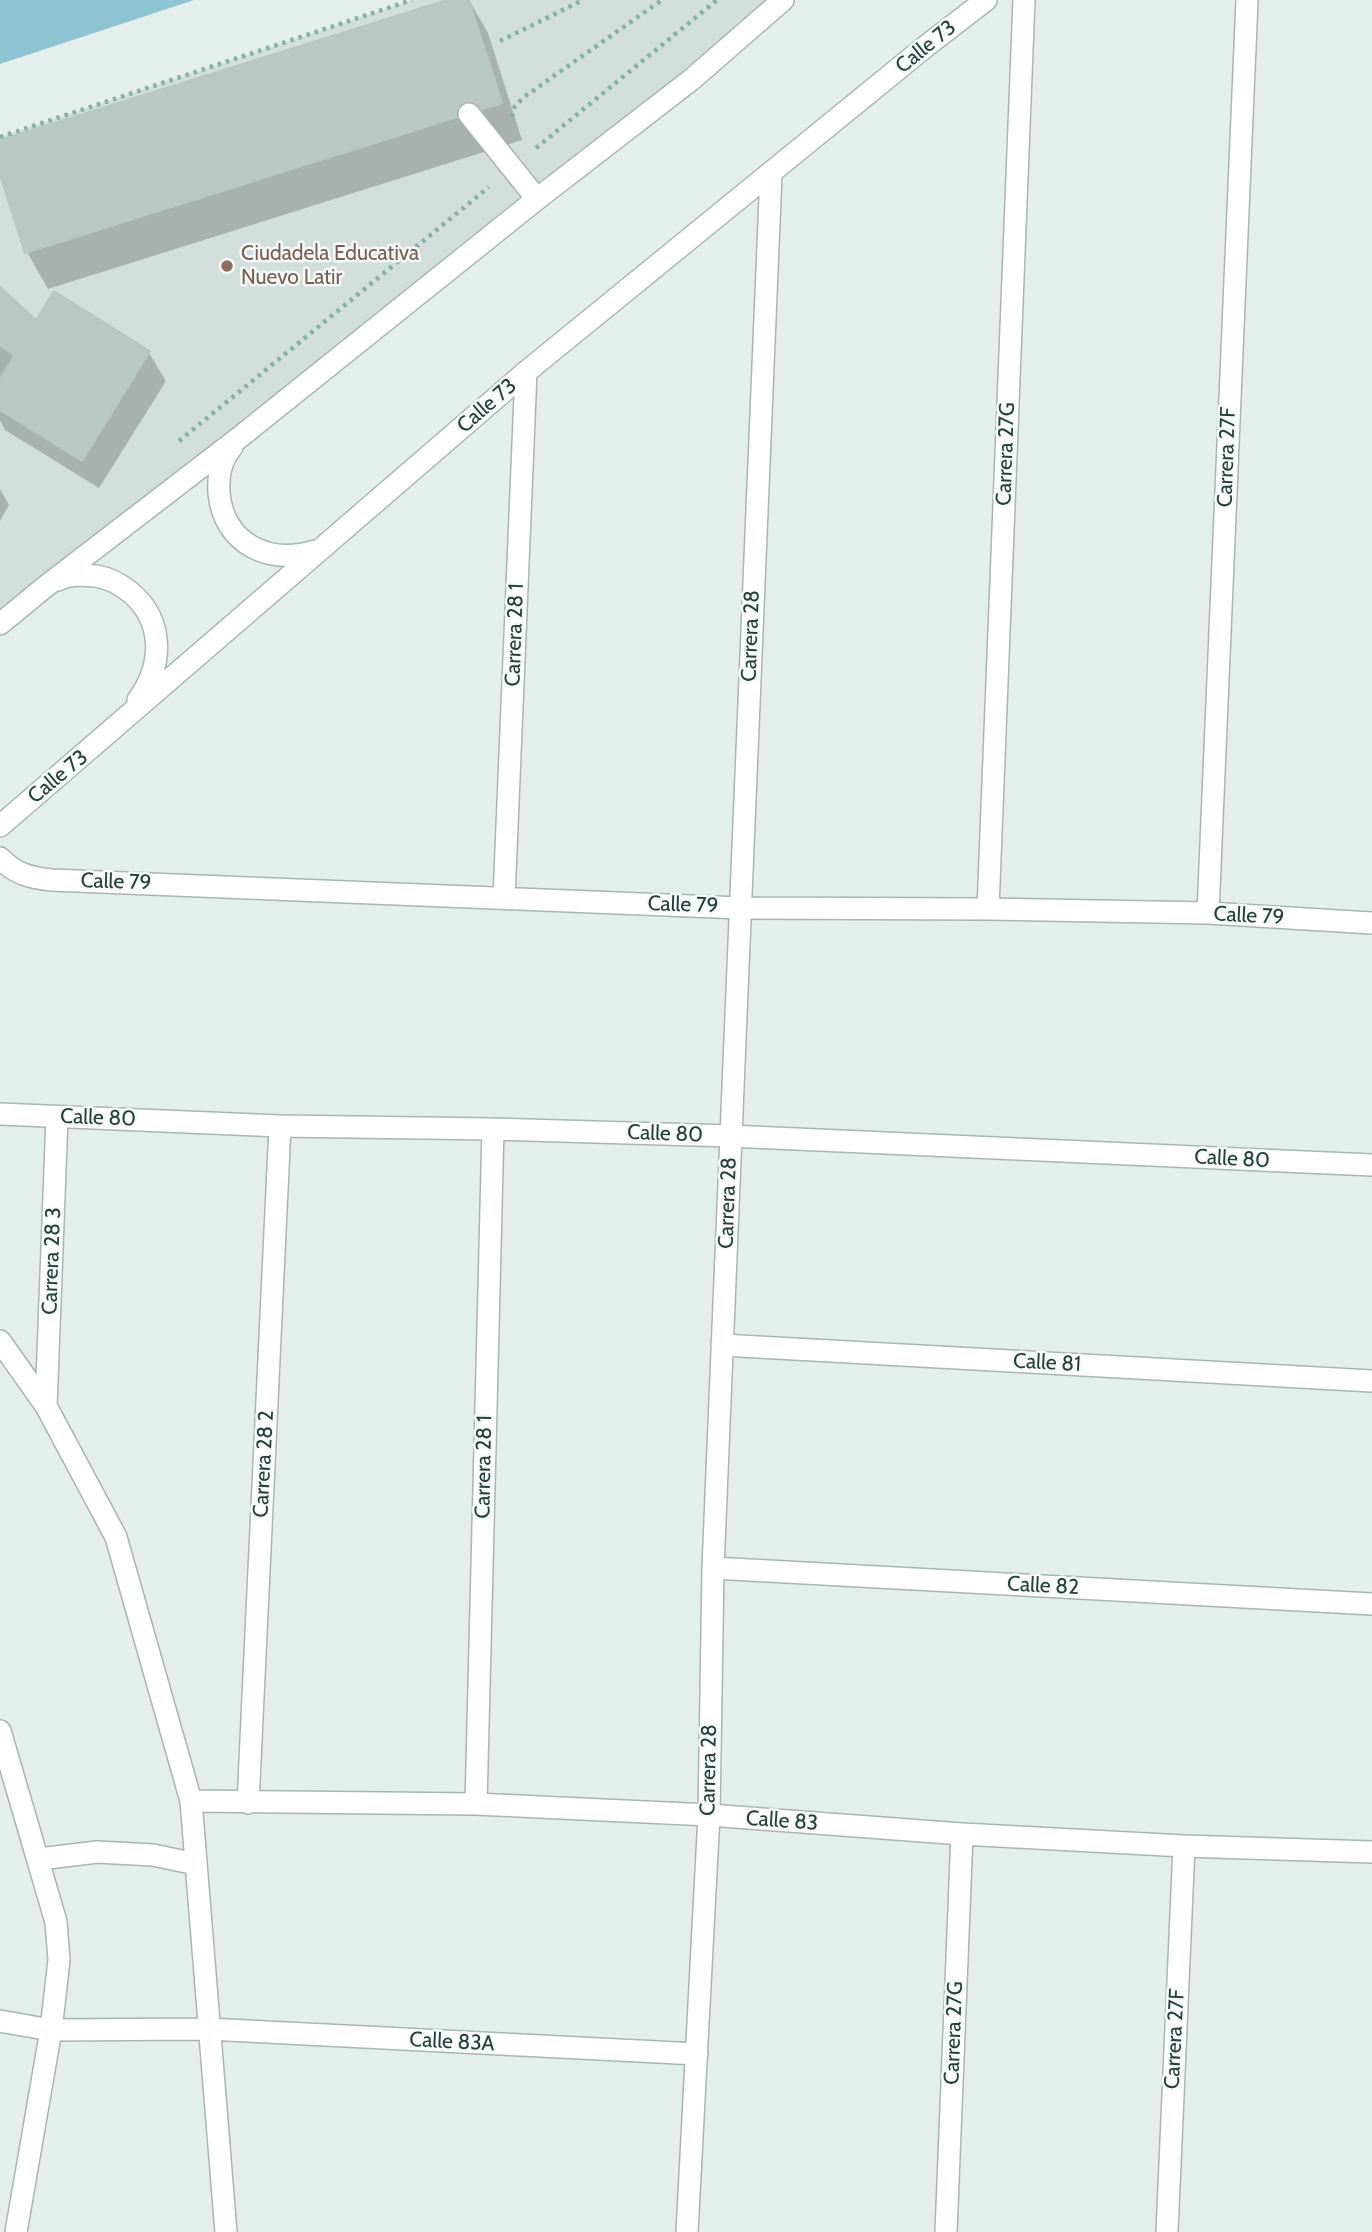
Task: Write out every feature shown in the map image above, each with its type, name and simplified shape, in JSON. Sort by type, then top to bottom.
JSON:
[{"type":"street","points":[[0,624],[691,80],[783,0]]},
{"type":"street","name":"Calle 73","points":[[0,826],[526,372],[986,0]]},
{"type":"street","name":"Carrera 27G","points":[[988,909],[1024,0]]},
{"type":"street","name":"Carrera 27F","points":[[1208,913],[1247,0]]},
{"type":"street","points":[[469,114],[537,199]]},
{"type":"street","name":"Carrera 28","points":[[687,2232],[709,1815],[713,1568],[771,174]]},
{"type":"street","name":"Carrera 28 1","points":[[504,898],[526,372]]},
{"type":"street","points":[[240,437],[229,450],[220,475],[220,502],[225,519],[248,545],[264,553],[281,557],[316,551]]},
{"type":"street","points":[[45,587],[65,577],[104,577],[122,585],[137,598],[149,614],[156,633],[158,652],[154,672],[146,690],[120,724]]},
{"type":"street","name":"Calle 79","points":[[0,858],[16,871],[39,879],[740,908],[1208,913],[1372,923]]},
{"type":"street","name":"Calle 80","points":[[0,1114],[280,1126],[730,1136],[1372,1165]]},
{"type":"street","name":"Carrera 28 3","points":[[46,1406],[57,1116]]},
{"type":"street","name":"Carrera 28 2","points":[[248,1803],[280,1126]]},
{"type":"street","name":"Carrera 28 1","points":[[475,1804],[493,1129]]},
{"type":"street","name":"Calle 81","points":[[722,1345],[1372,1381]]},
{"type":"street","points":[[4,1353],[46,1406],[116,1538],[191,1801],[226,2232]]},
{"type":"street","name":"Calle 82","points":[[713,1568],[1372,1604]]},
{"type":"street","points":[[0,1731],[56,1922],[59,1960],[51,2030],[16,2232]]},
{"type":"street","name":"Calle 83","points":[[191,1801],[475,1804],[709,1815],[962,1834],[1184,1846],[1372,1852]]},
{"type":"street","name":"Carrera 27G","points":[[946,2232],[962,1834]]},
{"type":"street","name":"Carrera 27F","points":[[1167,2232],[1184,1846]]},
{"type":"street","points":[[39,1859],[97,1852],[153,1855],[196,1864]]},
{"type":"street","name":"Calle 83A","points":[[0,2021],[51,2030],[208,2029],[696,2054]]},
{"type":"path","points":[[0,137],[412,0]]},
{"type":"path","points":[[500,41],[583,0]]},
{"type":"path","points":[[512,127],[511,119],[515,106],[524,97],[662,0]]},
{"type":"path","points":[[169,449],[717,0]]},
{"type":"shaded area","name":"Ciudadela Educativa Nuevo Latir","points":[[412,0],[783,0],[0,624],[0,137]]},
{"type":"water","points":[[0,0],[194,0],[0,64]]},
{"type":"building","points":[[447,0],[469,0],[502,103],[25,253],[0,175],[0,140]]},
{"type":"building","points":[[0,287],[36,320],[15,356],[0,345]]},
{"type":"building","points":[[54,291],[150,351],[82,461],[0,410],[0,379]]},
{"type":"place","name":"Ciudadela Educativa Nuevo Latir","points":[[227,266]]}]
